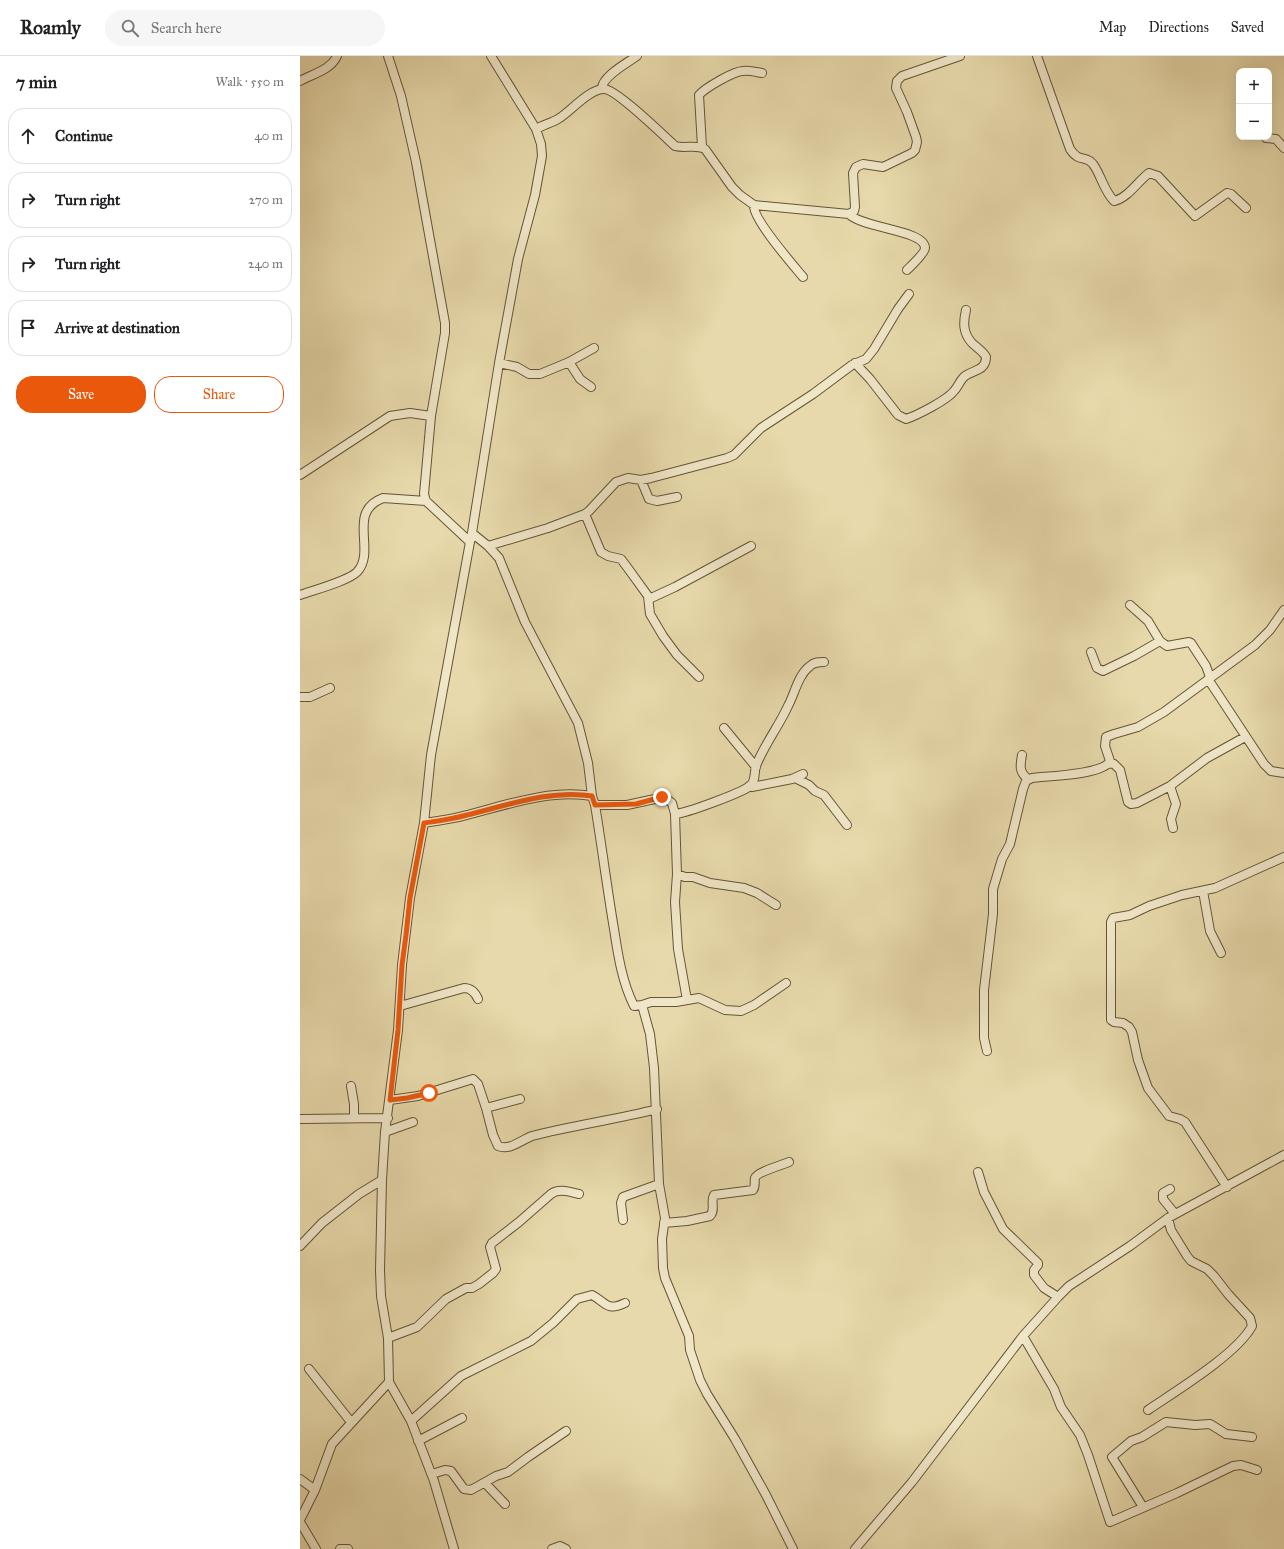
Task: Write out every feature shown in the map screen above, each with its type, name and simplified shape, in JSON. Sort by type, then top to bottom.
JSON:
[{"type":"street","points":[[300,81],[328,67],[337,56]]},
{"type":"street","points":[[388,56],[401,96],[416,162],[445,323],[444,341],[431,416],[424,485],[426,501]]},
{"type":"street","points":[[454,1549],[432,1474],[411,1421],[389,1382],[388,1338],[382,1302],[380,1270],[382,1180],[385,1132],[388,1118],[400,1006],[402,965],[408,913],[424,823],[431,755],[471,537],[499,364],[518,259],[540,172],[542,156],[541,144],[536,129],[491,56]]},
{"type":"street","points":[[602,89],[602,86],[608,78],[637,56]]},
{"type":"street","points":[[536,129],[558,119],[582,99],[602,89],[610,91],[621,98],[676,146],[686,148],[698,146],[702,147],[707,151],[732,187],[754,205],[849,214],[854,211],[855,207],[853,173],[856,167],[863,164],[883,167],[912,153],[916,148],[916,137],[896,88],[898,81],[902,76],[960,56]]},
{"type":"street","points":[[1037,56],[1070,149],[1075,156],[1088,160],[1094,165],[1114,201],[1128,193],[1149,173],[1158,176],[1195,216],[1227,193],[1231,194],[1246,208]]},
{"type":"street","points":[[702,147],[699,95],[705,90],[741,71],[762,73]]},
{"type":"street","points":[[1272,139],[1276,139],[1284,148]]},
{"type":"street","points":[[754,205],[753,208],[761,223],[788,260],[803,277]]},
{"type":"street","points":[[849,214],[852,218],[914,237],[923,244],[925,247],[924,252],[907,270]]},
{"type":"street","points":[[488,546],[548,528],[585,514],[616,482],[628,478],[641,480],[734,455],[761,428],[800,404],[855,363],[866,359],[909,294]]},
{"type":"street","points":[[855,363],[870,379],[898,415],[906,419],[916,415],[954,392],[965,376],[978,370],[987,359],[984,354],[972,343],[965,332],[964,325],[966,310]]},
{"type":"street","points":[[499,364],[517,367],[534,375],[540,374],[569,362],[594,348]]},
{"type":"street","points":[[569,362],[580,379],[591,386]]},
{"type":"street","points":[[300,475],[390,416],[410,413],[431,416]]},
{"type":"street","points":[[641,480],[649,499],[657,501],[677,497]]},
{"type":"street","points":[[300,596],[351,576],[359,569],[364,556],[363,529],[365,514],[378,500],[382,498],[426,501],[471,537],[488,546],[499,558],[504,567],[526,622],[578,722],[588,763],[608,896],[624,980],[627,993],[634,1006],[651,1002],[676,1002],[700,998],[725,1010],[741,1011],[754,1005],[786,984]]},
{"type":"street","points":[[585,514],[601,552],[621,560],[644,589],[649,599],[650,614],[663,636],[677,655],[699,677]]},
{"type":"street","points":[[649,599],[675,587],[751,546]]},
{"type":"street","points":[[1130,604],[1148,621],[1160,641],[1167,646],[1187,641],[1191,643],[1206,666],[1209,678],[1245,737],[1271,771],[1284,773]]},
{"type":"street","points":[[1028,779],[1087,772],[1105,766],[1109,763],[1110,758],[1105,746],[1106,737],[1138,728],[1146,724],[1264,637],[1284,610]]},
{"type":"street","points":[[1091,652],[1097,668],[1103,671],[1160,641]]},
{"type":"street","points":[[749,786],[753,780],[756,767],[788,707],[804,673],[810,665],[824,662]]},
{"type":"street","points":[[300,697],[310,697],[330,688]]},
{"type":"street","points":[[724,728],[756,767]]},
{"type":"street","points":[[1109,763],[1114,764],[1120,770],[1128,802],[1131,804],[1137,803],[1170,786],[1207,758],[1245,737]]},
{"type":"street","points":[[1022,755],[1020,770],[1028,779]]},
{"type":"street","points":[[675,814],[688,812],[749,786],[795,778],[803,774]]},
{"type":"street","points":[[795,778],[809,785],[815,791],[824,794],[847,825]]},
{"type":"street","points":[[987,1051],[984,1038],[984,990],[993,914],[994,889],[1002,860],[1010,844],[1023,789],[1028,779]]},
{"type":"street","points":[[1170,786],[1176,804],[1171,819],[1173,828]]},
{"type":"street","points":[[424,823],[464,816],[521,801],[545,797],[576,794],[592,796]]},
{"type":"street","points":[[595,805],[636,804],[664,798],[672,803],[675,814],[677,874],[675,902],[677,930],[687,1000]]},
{"type":"street","points":[[1227,1187],[1185,1122],[1169,1116],[1148,1088],[1138,1060],[1132,1032],[1129,1027],[1123,1023],[1114,1022],[1111,1018],[1111,922],[1112,918],[1130,915],[1159,902],[1182,895],[1215,888],[1284,857]]},
{"type":"street","points":[[677,874],[685,877],[693,877],[710,883],[744,888],[757,893],[776,905]]},
{"type":"street","points":[[1203,891],[1210,931],[1221,953]]},
{"type":"street","points":[[400,1006],[464,988],[469,988],[478,998]]},
{"type":"street","points":[[642,1005],[650,1034],[654,1068],[659,1184],[665,1218],[662,1239],[663,1268],[665,1278],[689,1336],[689,1344],[700,1380],[766,1495],[793,1549]]},
{"type":"street","points":[[390,1100],[418,1096],[473,1079],[478,1084],[495,1142],[498,1146],[505,1147],[512,1146],[530,1137],[591,1123],[626,1117],[656,1109]]},
{"type":"street","points":[[351,1086],[354,1104],[354,1118]]},
{"type":"street","points":[[486,1108],[520,1099]]},
{"type":"street","points":[[300,1119],[388,1118]]},
{"type":"street","points":[[385,1132],[413,1122]]},
{"type":"street","points":[[855,1549],[912,1482],[1023,1336],[1069,1286],[1130,1246],[1171,1216],[1284,1155]]},
{"type":"street","points":[[664,1223],[687,1221],[710,1216],[713,1212],[712,1200],[714,1195],[753,1190],[755,1186],[755,1179],[758,1174],[789,1162]]},
{"type":"street","points":[[978,1172],[984,1192],[1003,1229],[1008,1236],[1038,1263],[1034,1270],[1034,1275],[1044,1288],[1058,1297]]},
{"type":"street","points":[[300,1246],[322,1223],[359,1194],[382,1180]]},
{"type":"street","points":[[623,1220],[621,1203],[623,1197],[659,1184]]},
{"type":"street","points":[[1148,1410],[1212,1366],[1241,1340],[1252,1326],[1250,1318],[1214,1276],[1207,1269],[1191,1261],[1171,1230],[1171,1216],[1163,1199],[1164,1193],[1170,1189]]},
{"type":"street","points":[[388,1338],[417,1327],[446,1299],[466,1288],[472,1288],[493,1273],[496,1269],[490,1247],[492,1243],[551,1194],[555,1191],[579,1194]]},
{"type":"street","points":[[411,1421],[461,1376],[531,1341],[553,1323],[577,1299],[592,1294],[606,1306],[615,1307],[625,1303]]},
{"type":"street","points":[[1023,1336],[1052,1384],[1061,1407],[1080,1435],[1110,1522],[1177,1493],[1233,1466],[1241,1465],[1257,1470]]},
{"type":"street","points":[[309,1369],[351,1422]]},
{"type":"street","points":[[316,1549],[300,1521],[315,1490],[332,1444],[389,1382]]},
{"type":"street","points":[[418,1441],[462,1418]]},
{"type":"street","points":[[1142,1507],[1112,1458],[1131,1441],[1142,1437],[1162,1424],[1172,1422],[1195,1425],[1210,1424],[1226,1434],[1252,1437]]},
{"type":"street","points":[[432,1474],[445,1470],[451,1471],[462,1487],[468,1491],[496,1476],[508,1472],[566,1431]]},
{"type":"street","points":[[300,1479],[315,1490]]},
{"type":"street","points":[[485,1483],[505,1504]]},
{"type":"street","points":[[552,1549],[560,1546],[566,1549]]},
{"type":"street","points":[[340,1549],[348,1549]]},
{"type":"route","points":[[429,1093],[390,1100],[398,1030],[402,965],[410,898],[424,823],[464,816],[521,801],[563,795],[576,794],[592,796],[595,805],[636,804],[662,797]]}]
